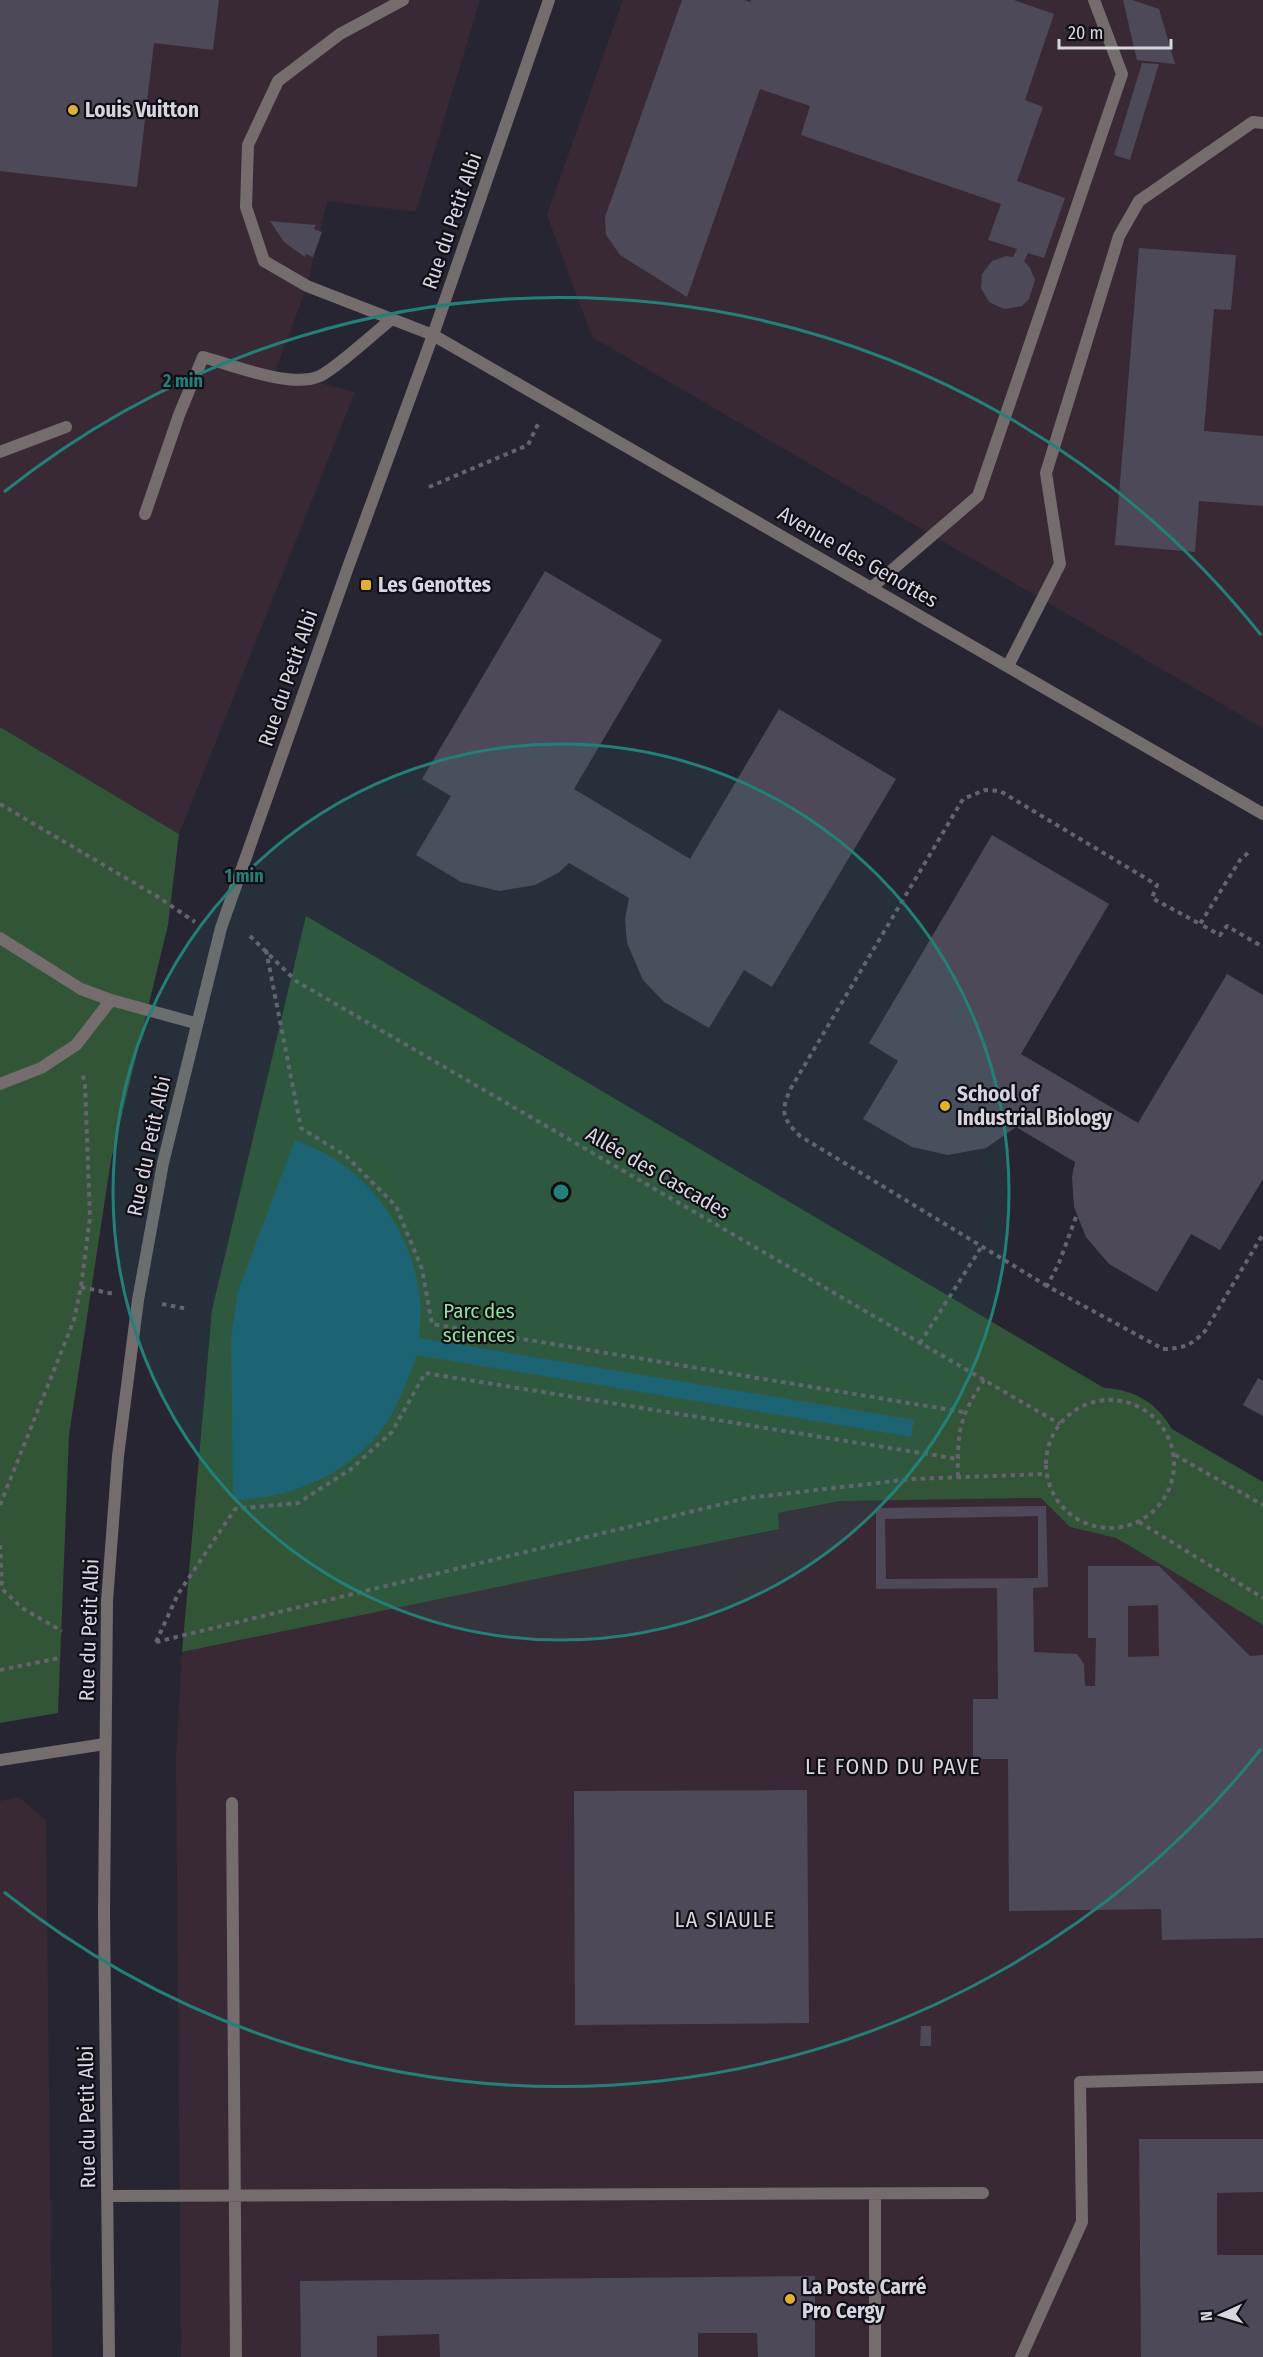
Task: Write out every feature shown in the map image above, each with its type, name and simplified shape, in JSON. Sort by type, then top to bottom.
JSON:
[{"type":"street","name":"Avenue des Genottes","points":[[403,0],[340,34],[278,81],[248,145],[246,207],[264,261],[307,286],[433,334],[1263,814]]},
{"type":"street","name":"Rue du Petit Albi","points":[[109,2357],[104,1913],[107,1601],[118,1456],[135,1322],[163,1163],[195,1023],[220,928],[346,570],[433,334],[549,0]]},
{"type":"street","points":[[871,588],[978,496],[1122,74],[1094,0]]},
{"type":"street","points":[[1008,666],[1060,564],[1046,473],[1119,236],[1139,201],[1253,122],[1263,123]]},
{"type":"street","points":[[145,514],[179,415],[203,357],[276,377],[303,380],[320,376],[392,319]]},
{"type":"street","points":[[0,452],[66,427]]},
{"type":"street","points":[[0,938],[81,989],[111,1000],[195,1023]]},
{"type":"street","points":[[0,1084],[41,1068],[76,1045],[111,1000]]},
{"type":"street","points":[[0,1760],[105,1744]]},
{"type":"street","points":[[232,1803],[236,2357]]},
{"type":"street","points":[[1021,2357],[1082,2222],[1080,2082],[1263,2077]]},
{"type":"street","points":[[108,2196],[983,2193]]},
{"type":"street","points":[[875,2194],[875,2357]]},
{"type":"path","points":[[429,487],[528,445],[538,424]]},
{"type":"path","points":[[1263,947],[1227,926],[1220,935],[1152,898],[1156,885],[1000,791],[985,790],[963,799],[784,1104],[786,1121],[800,1136],[1047,1286],[1163,1349],[1182,1349],[1195,1342],[1205,1331],[1263,1234]]},
{"type":"path","points":[[0,804],[158,897],[195,922]]},
{"type":"path","points":[[1200,924],[1240,860],[1248,853]]},
{"type":"path","name":"Allée des Cascades","points":[[250,936],[296,981],[1060,1424]]},
{"type":"path","points":[[266,950],[301,1128],[346,1156],[396,1206],[422,1269],[432,1324],[963,1412]]},
{"type":"path","points":[[0,1505],[74,1320],[81,1287],[90,1217],[85,1085]]},
{"type":"path","points":[[1047,1286],[1059,1263],[1076,1217]]},
{"type":"path","points":[[920,1343],[982,1246]]},
{"type":"path","points":[[958,1459],[425,1372],[392,1432],[351,1469],[298,1503],[235,1509],[178,1594],[156,1642],[747,1498],[912,1479],[1047,1474]]},
{"type":"path","points":[[958,1477],[958,1438],[963,1412],[984,1380]]},
{"type":"path","points":[[1099,1401],[1121,1401],[1152,1416],[1167,1434],[1174,1455],[1173,1475],[1167,1494],[1155,1510],[1139,1522],[1108,1529],[1097,1528],[1076,1519],[1054,1495],[1047,1474],[1049,1444],[1060,1424],[1087,1404],[1099,1401]]},
{"type":"path","points":[[1174,1455],[1263,1505]]},
{"type":"path","points":[[1139,1522],[1263,1598]]},
{"type":"path","points":[[0,1545],[2,1589],[22,1608],[62,1631]]},
{"type":"path","points":[[0,1670],[60,1658]]},
{"type":"shaded area","points":[[0,0],[480,0],[416,212],[327,201],[307,286],[275,372],[355,392],[179,834],[0,727]]},
{"type":"shaded area","points":[[623,0],[1263,0],[1263,728],[592,337],[547,215]]},
{"type":"shaded area","points":[[1041,1498],[1070,1527],[1116,1538],[1263,1625],[1263,2357],[181,2357],[176,1759],[182,1652],[778,1529],[778,1513],[840,1501]]},
{"type":"shaded area","points":[[19,1797],[46,1820],[52,2357],[0,2357],[0,1801]]},
{"type":"green space","points":[[0,727],[179,834],[168,925],[111,1160],[69,1435],[58,1713],[0,1723]]},
{"type":"green space","name":"Parc des sciences","points":[[306,916],[1104,1388],[1125,1391],[1144,1399],[1159,1412],[1172,1429],[1263,1482],[1263,1625],[1116,1538],[1070,1527],[1041,1498],[840,1501],[778,1513],[779,1529],[182,1652],[212,1310]]},
{"type":"water","points":[[295,1140],[326,1154],[352,1172],[367,1185],[391,1217],[401,1235],[415,1273],[420,1304],[419,1338],[914,1420],[911,1437],[417,1355],[392,1414],[379,1434],[344,1466],[324,1478],[280,1494],[233,1500],[231,1337],[238,1291]]},
{"type":"building","name":"Louis Vuitton","points":[[0,0],[219,0],[213,50],[154,43],[137,187],[0,171]]},
{"type":"building","points":[[682,0],[744,0],[750,2],[751,0],[1014,0],[1054,14],[1025,100],[1043,107],[1017,181],[1065,198],[1044,258],[1028,253],[1024,261],[1035,280],[1029,299],[1022,306],[1004,309],[989,302],[981,288],[982,274],[992,261],[1006,256],[1013,257],[1017,249],[988,240],[1001,204],[801,135],[810,106],[760,89],[687,297],[620,255],[606,235],[605,217]]},
{"type":"building","points":[[1123,0],[1132,0],[1159,9],[1175,64],[1137,60]]},
{"type":"building","points":[[1142,63],[1159,64],[1130,160],[1114,155]]},
{"type":"building","points":[[270,221],[316,225],[314,229],[322,232],[313,257],[306,254],[305,257],[284,242]]},
{"type":"building","points":[[1139,248],[1236,255],[1231,310],[1214,309],[1204,431],[1263,436],[1263,506],[1199,501],[1195,552],[1115,545]]},
{"type":"building","points":[[545,571],[662,640],[574,789],[690,859],[779,709],[896,779],[772,987],[744,970],[709,1028],[664,1002],[643,980],[627,943],[625,919],[629,898],[569,863],[558,873],[535,885],[499,891],[461,882],[416,855],[451,796],[422,779]]},
{"type":"building","points":[[992,835],[1109,904],[1021,1054],[1138,1123],[1227,974],[1263,995],[1263,1179],[1220,1250],[1191,1234],[1157,1292],[1109,1264],[1086,1237],[1074,1207],[1072,1177],[1075,1162],[1016,1127],[986,1148],[948,1155],[912,1147],[863,1119],[898,1061],[869,1043]]},
{"type":"building","points":[[1258,1378],[1263,1381],[1263,1416],[1243,1405]]},
{"type":"building","points":[[1046,1506],[1048,1587],[1033,1588],[1034,1652],[1077,1654],[1084,1664],[1085,1686],[1095,1686],[1096,1638],[1088,1638],[1088,1566],[1159,1566],[1250,1656],[1263,1655],[1263,1938],[1162,1940],[1161,1909],[1009,1911],[1008,1759],[973,1759],[973,1699],[998,1699],[997,1588],[876,1589],[876,1508]],"holes":[[[1038,1516],[1038,1578],[886,1579],[885,1519]],[[1158,1605],[1159,1656],[1128,1657],[1128,1606]]]},
{"type":"building","points":[[807,1790],[809,2023],[575,2025],[574,1791]]},
{"type":"building","points":[[921,2026],[931,2026],[931,2046],[920,2046]]},
{"type":"building","points":[[1139,2139],[1263,2139],[1263,2192],[1217,2193],[1217,2255],[1263,2255],[1263,2357],[1141,2357]]},
{"type":"building","points":[[815,2276],[815,2357],[758,2357],[757,2333],[698,2333],[698,2357],[440,2357],[439,2334],[377,2336],[377,2357],[301,2357],[300,2281]]},
{"type":"place","name":"Louis Vuitton","points":[[73,110]]},
{"type":"place","name":"Les Genottes","points":[[366,585]]},
{"type":"place","name":"School of Industrial Biology","points":[[945,1106]]},
{"type":"place","name":"La Poste Carré Pro Cergy","points":[[790,2299]]},
{"type":"district","name":"LE FOND DU PAVE","points":[[893,1766]]},
{"type":"district","name":"LA SIAULE","points":[[725,1919]]}]
